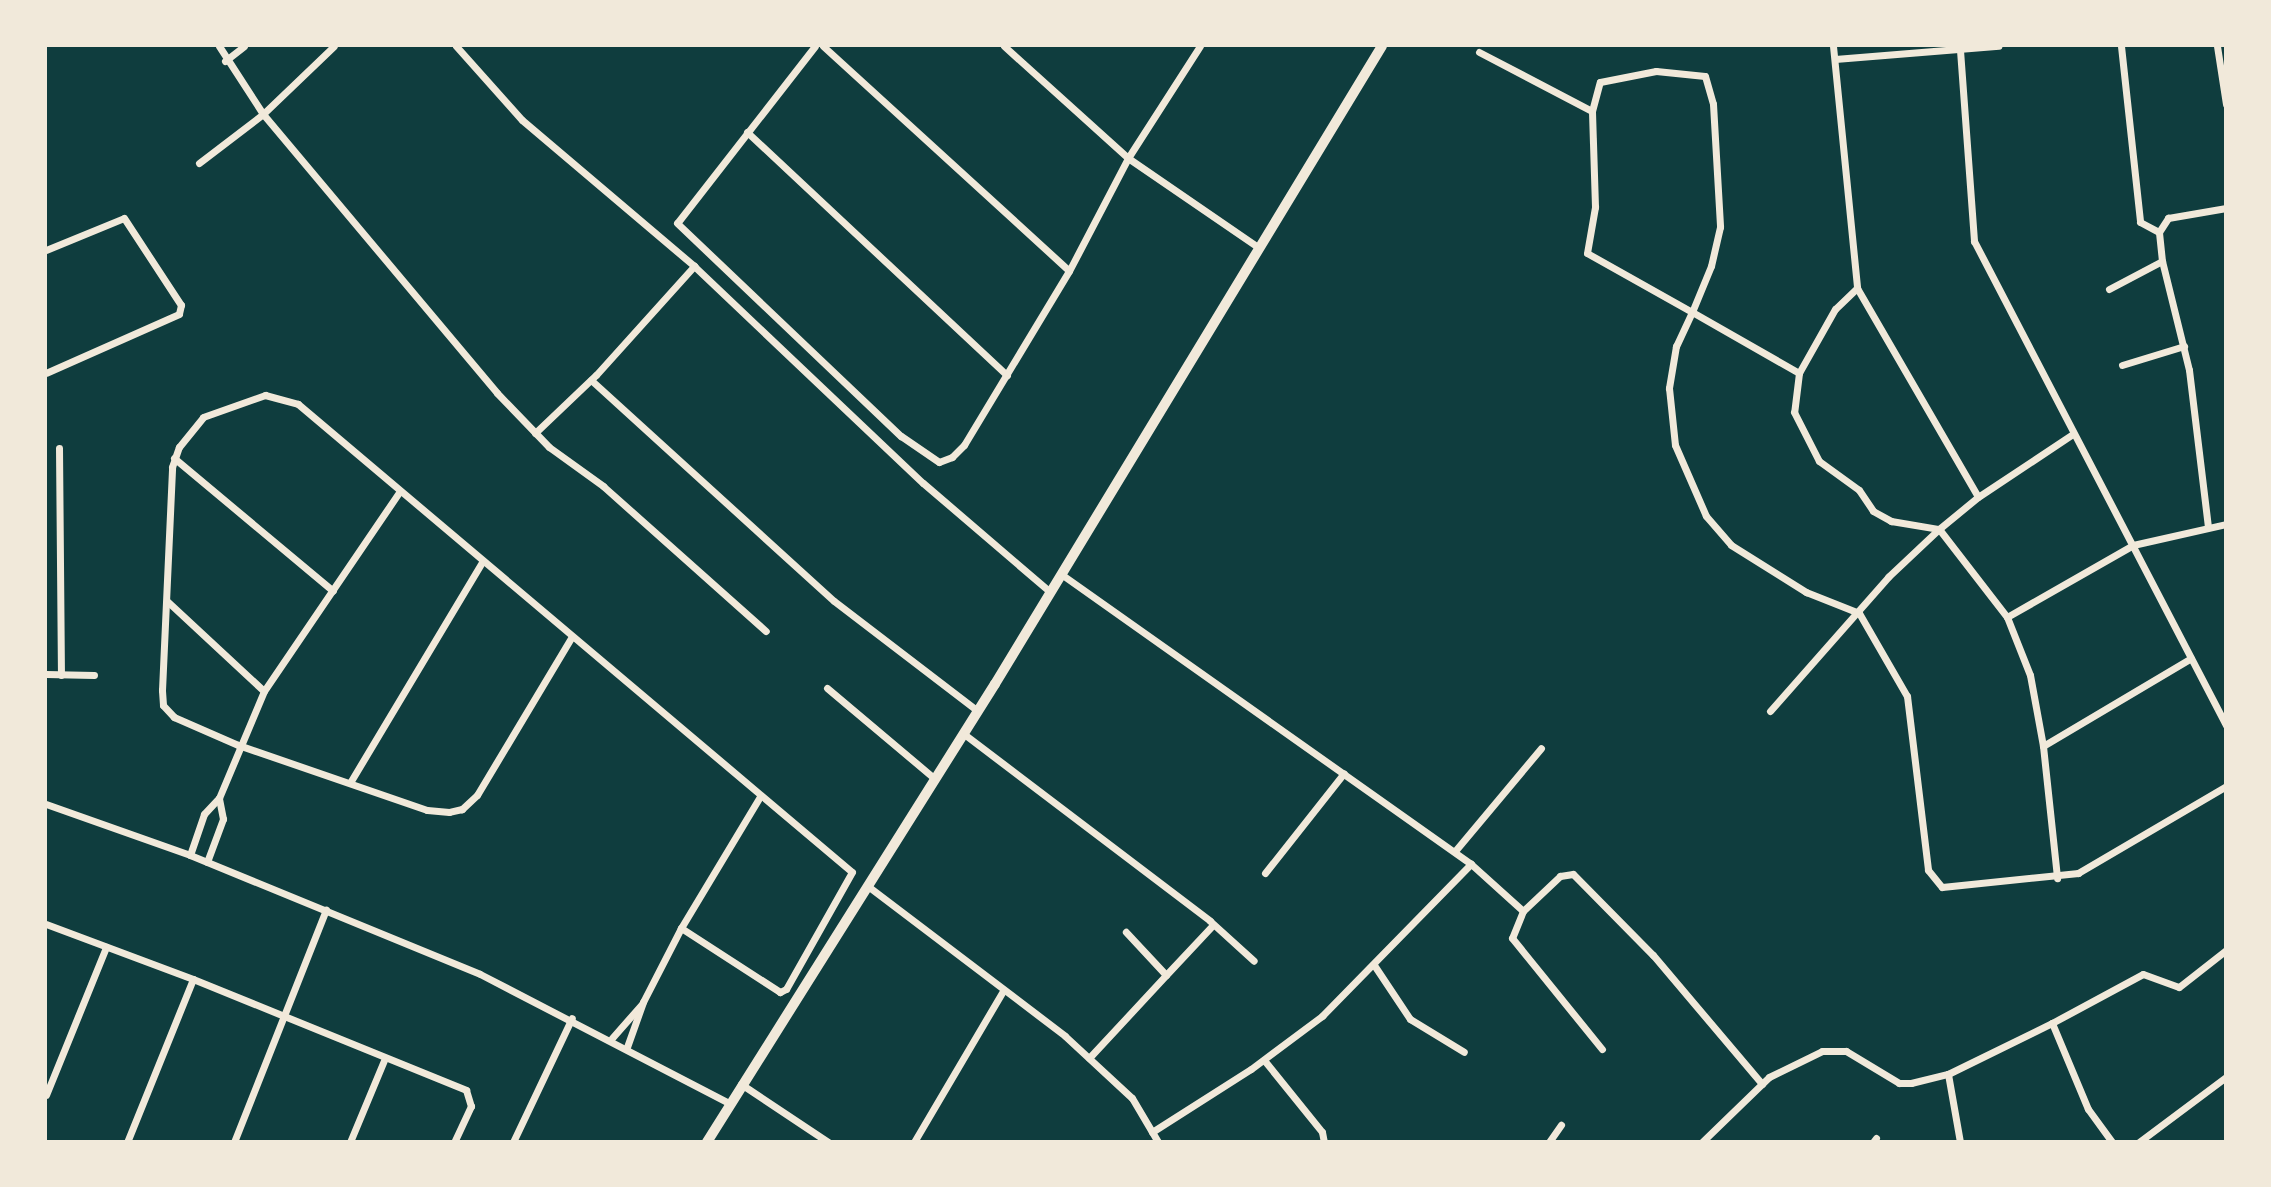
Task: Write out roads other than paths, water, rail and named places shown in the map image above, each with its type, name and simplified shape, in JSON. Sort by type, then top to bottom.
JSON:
[{"type":"street","points":[[219,46],[225,61],[263,114],[536,433],[603,486],[766,631]]},
{"type":"street","points":[[225,61],[244,46]]},
{"type":"street","points":[[199,163],[263,114],[334,46]]},
{"type":"street","points":[[456,46],[522,120],[694,266],[941,499],[1050,592]]},
{"type":"street","points":[[815,46],[679,215],[681,231],[891,426],[927,457],[939,462],[952,457],[1007,375],[1069,271],[1128,158],[1200,46]]},
{"type":"street","points":[[823,46],[1069,271]]},
{"type":"street","points":[[1004,46],[1128,158],[1258,247]]},
{"type":"street","points":[[707,1142],[729,1103],[964,734],[1382,46]]},
{"type":"street","points":[[1833,46],[1857,288],[1978,497]]},
{"type":"street","points":[[1835,59],[1998,46]]},
{"type":"street","points":[[2121,46],[2140,222],[2160,232]]},
{"type":"street","points":[[2217,46],[2225,104]]},
{"type":"street","points":[[1960,50],[1974,241],[2225,725]]},
{"type":"street","points":[[1479,51],[1592,111]]},
{"type":"street","points":[[1799,373],[1692,312],[1587,253],[1595,207],[1592,111],[1594,91],[1611,77],[1656,72],[1705,76],[1713,104],[1720,226],[1711,266],[1692,312],[1676,346],[1669,388],[1671,416],[1688,482],[1706,516],[1731,545],[1762,568],[1859,613],[1908,696],[1926,862],[1935,880],[1942,887],[2057,878],[2078,873],[2225,786]]},
{"type":"street","points":[[747,132],[1007,375]]},
{"type":"street","points":[[2208,527],[2184,346],[2162,261],[2160,232],[2168,218],[2225,208]]},
{"type":"street","points":[[46,250],[124,218],[181,305],[179,314],[46,373]]},
{"type":"street","points":[[2109,289],[2162,261]]},
{"type":"street","points":[[536,433],[591,380],[694,266]]},
{"type":"street","points":[[1857,288],[1835,309],[1799,373],[1794,412],[1819,461],[1891,521],[1939,529],[2007,617],[2030,675],[2043,746],[2057,878]]},
{"type":"street","points":[[2122,365],[2184,346]]},
{"type":"street","points":[[591,380],[834,601],[978,711]]},
{"type":"street","points":[[571,638],[477,795],[462,809],[427,810],[351,781],[238,745],[174,717],[163,705],[174,458],[203,417],[265,395],[298,404],[760,798],[852,872],[786,989],[770,990],[681,928]]},
{"type":"street","points":[[1770,710],[1859,613],[1888,577],[1939,529],[1978,497],[2073,434]]},
{"type":"street","points":[[59,448],[61,675]]},
{"type":"street","points":[[174,458],[332,591]]},
{"type":"street","points":[[190,855],[204,814],[219,799],[238,745],[264,691],[400,491]]},
{"type":"street","points":[[2007,617],[2133,545],[2225,524]]},
{"type":"street","points":[[351,781],[482,562]]},
{"type":"street","points":[[1061,573],[1455,851],[1523,911]]},
{"type":"street","points":[[167,601],[264,691]]},
{"type":"street","points":[[2043,746],[2191,658]]},
{"type":"street","points":[[46,674],[94,675]]},
{"type":"street","points":[[827,688],[935,779]]},
{"type":"street","points":[[964,734],[1213,925],[1254,961]]},
{"type":"street","points":[[1455,851],[1541,748]]},
{"type":"street","points":[[1265,873],[1345,773]]},
{"type":"street","points":[[627,1047],[643,1002],[681,928],[760,798]]},
{"type":"street","points":[[206,862],[223,819],[219,799]]},
{"type":"street","points":[[46,804],[190,855],[480,974],[612,1038],[729,1103]]},
{"type":"street","points":[[1152,1132],[1264,1060],[1322,1016],[1471,864]]},
{"type":"street","points":[[1602,1049],[1512,938],[1523,911],[1560,876],[1573,874],[1653,955],[1762,1084]]},
{"type":"street","points":[[869,887],[1089,1058],[1132,1098],[1158,1142]]},
{"type":"street","points":[[234,1142],[326,910]]},
{"type":"street","points":[[46,924],[193,979],[466,1090],[471,1106],[454,1142]]},
{"type":"street","points":[[1089,1058],[1213,925]]},
{"type":"street","points":[[1126,932],[1166,975]]},
{"type":"street","points":[[46,1096],[106,947]]},
{"type":"street","points":[[1702,1142],[1762,1084],[1804,1058],[1833,1049],[1862,1057],[1899,1083],[1948,1074],[2143,974],[2179,987],[2225,950]]},
{"type":"street","points":[[1374,965],[1410,1019],[1464,1052]]},
{"type":"street","points":[[127,1142],[193,979]]},
{"type":"street","points":[[914,1142],[1003,991]]},
{"type":"street","points":[[612,1038],[643,1002]]},
{"type":"street","points":[[513,1142],[572,1018]]},
{"type":"street","points":[[2052,1023],[2088,1109],[2112,1142]]},
{"type":"street","points":[[350,1142],[384,1058]]},
{"type":"street","points":[[1264,1060],[1322,1132],[1324,1142]]},
{"type":"street","points":[[1948,1074],[1960,1142]]},
{"type":"street","points":[[2139,1142],[2225,1077]]},
{"type":"street","points":[[741,1084],[828,1142]]},
{"type":"street","points":[[1549,1142],[1561,1125]]}]
